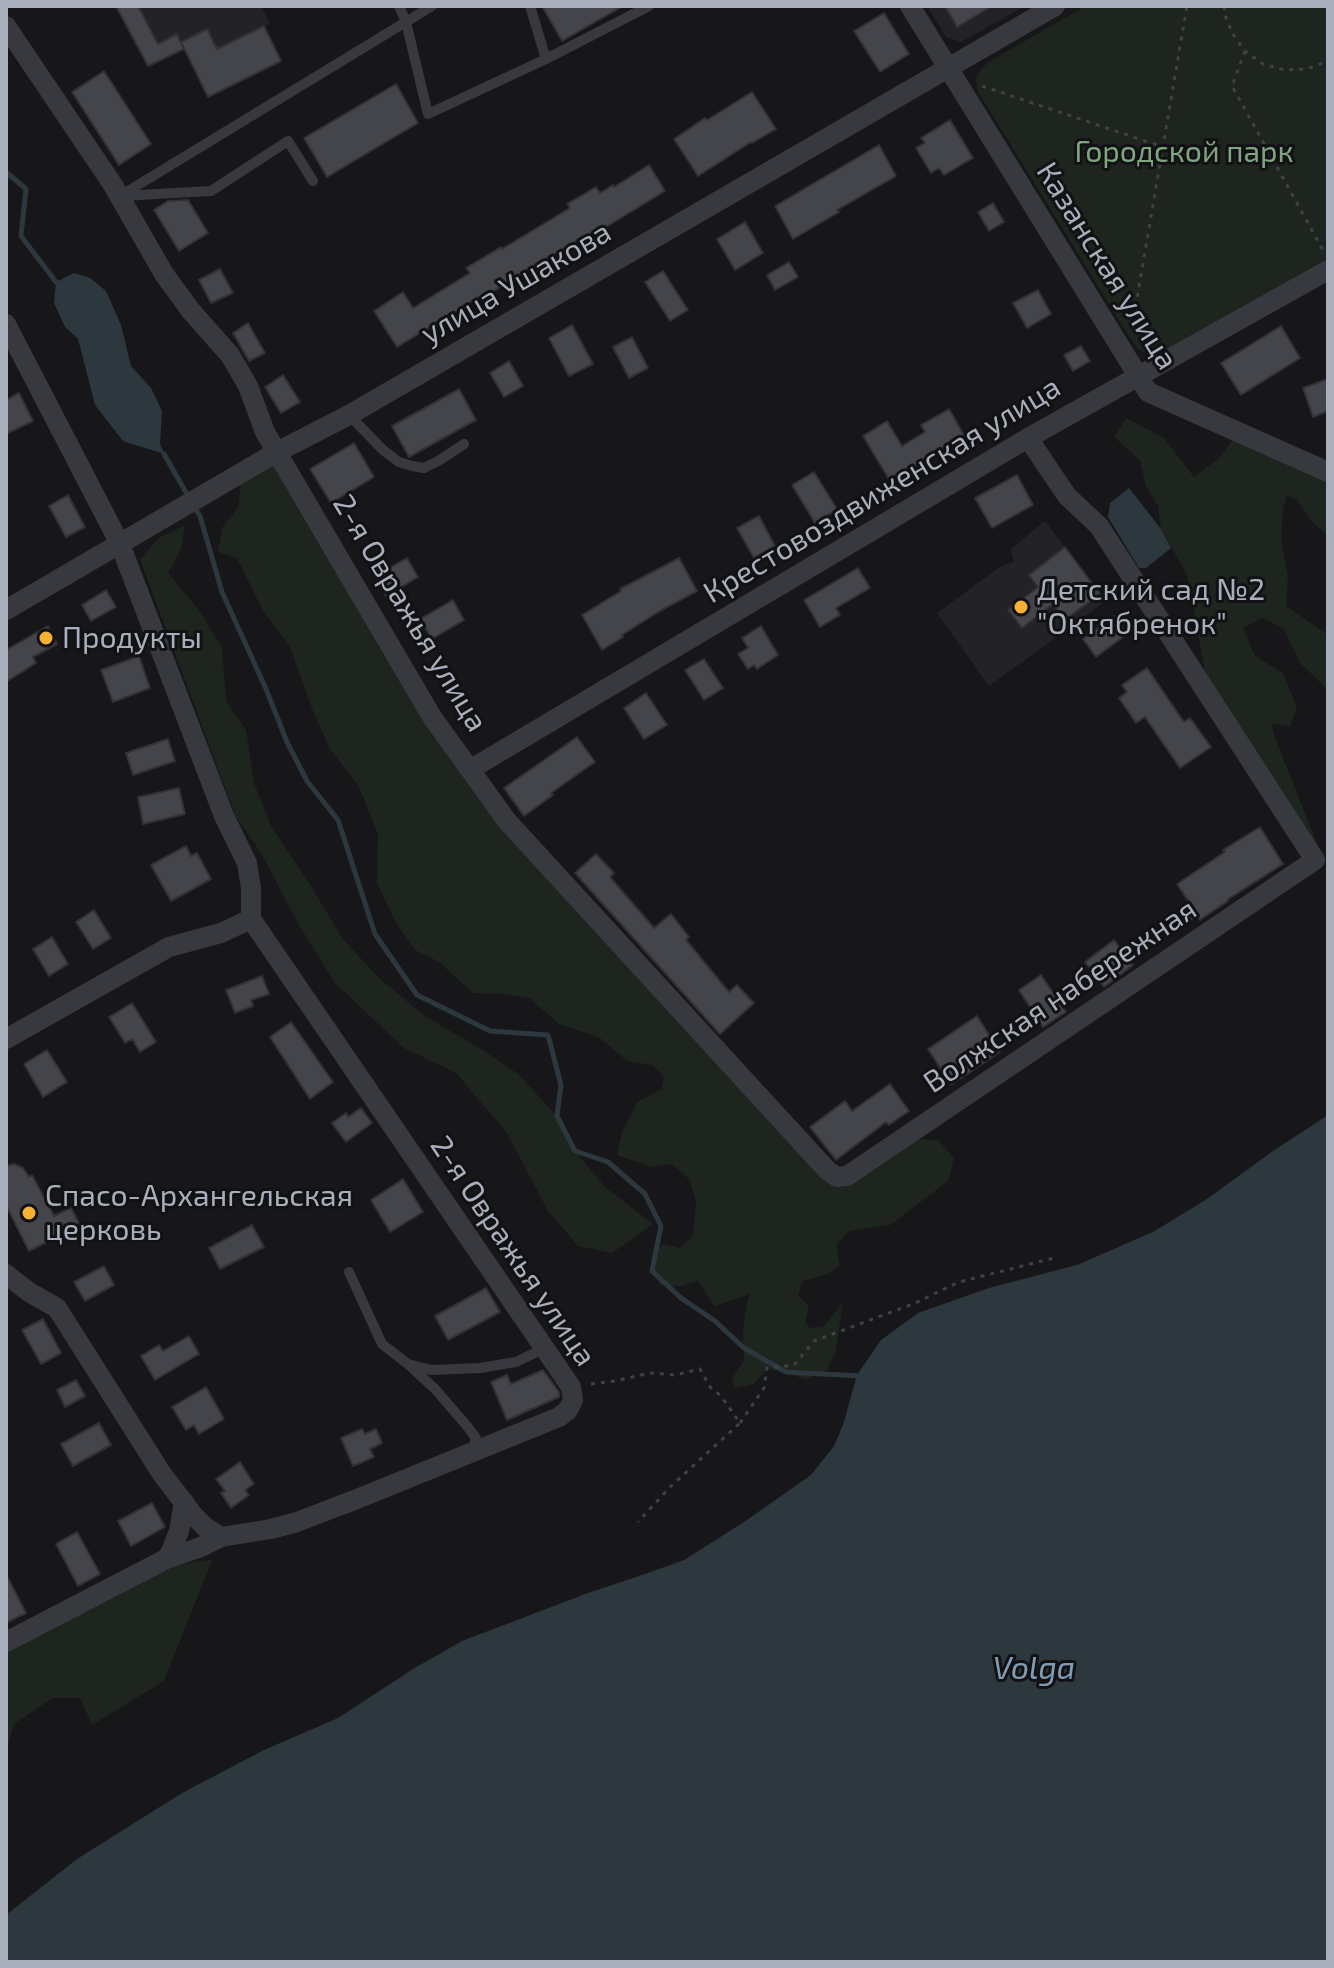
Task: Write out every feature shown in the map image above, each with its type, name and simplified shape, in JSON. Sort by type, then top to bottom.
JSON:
[{"type":"street","name":"Казанская улица","points":[[910,6],[1148,392],[1328,472]]},
{"type":"street","name":"улица Ушакова","points":[[6,610],[1055,6]]},
{"type":"street","name":"2-я Овражья улица","points":[[6,26],[120,196],[164,274],[191,311],[230,355],[248,386],[265,432],[432,717],[507,821],[827,1170],[837,1177]]},
{"type":"street","name":"Крестовоздвиженская улица","points":[[471,769],[1028,438],[1328,270]]},
{"type":"street","points":[[6,324],[120,544],[224,816],[247,863],[251,888],[251,919],[221,933],[169,947],[6,1039]]},
{"type":"street","name":"Волжская набережная","points":[[837,1177],[847,1176],[1315,860],[1099,526],[1067,496],[1028,438]]},
{"type":"street","name":"2-я Овражья улица","points":[[251,919],[545,1348],[572,1393]]},
{"type":"street","points":[[6,1274],[57,1308],[162,1474],[194,1516],[221,1537]]},
{"type":"street","points":[[6,1642],[166,1559],[221,1537],[297,1522],[559,1417],[568,1410],[572,1393]]},
{"type":"street","points":[[166,1559],[179,1531],[184,1502]]},
{"type":"lane","points":[[399,6],[406,22],[428,114],[649,6]]},
{"type":"lane","points":[[120,196],[432,6]]},
{"type":"lane","points":[[530,6],[546,59]]},
{"type":"lane","points":[[120,196],[211,191],[288,141],[313,181]]},
{"type":"lane","points":[[349,415],[383,450],[399,462],[412,466],[424,468],[464,444]]},
{"type":"lane","points":[[349,1272],[382,1344],[435,1389],[467,1426],[476,1438],[472,1452]]},
{"type":"lane","points":[[408,1364],[431,1370],[480,1368],[516,1362],[545,1348]]},
{"type":"path","points":[[1113,335],[1133,322],[1187,6]]},
{"type":"path","points":[[1225,6],[1224,12],[1232,33],[1245,51],[1263,64],[1284,70],[1307,69],[1328,61]]},
{"type":"path","points":[[1245,51],[1232,86],[1328,258]]},
{"type":"path","points":[[982,86],[1163,147]]},
{"type":"path","points":[[638,1522],[670,1487],[740,1423],[764,1388],[767,1368],[794,1365],[814,1341],[913,1304],[959,1282],[1054,1258]]},
{"type":"path","points":[[572,1393],[650,1373],[675,1375],[700,1369],[710,1387],[721,1396],[740,1423]]},
{"type":"shaded area","points":[[116,6],[261,6],[270,23],[264,26],[281,61],[208,97],[184,49],[148,66]]},
{"type":"shaded area","points":[[927,6],[1025,6],[961,42],[946,37]]},
{"type":"shaded area","name":"Детский сад №2 \"Октябренок\"","points":[[1045,521],[1106,601],[989,686],[937,613],[1001,566],[1014,562],[1011,549]]},
{"type":"green space","name":"Городской парк","points":[[1085,6],[1328,6],[1328,258],[1162,352],[1151,355],[1139,350],[1132,341],[978,92],[976,79],[989,62]]},
{"type":"green space","points":[[1126,418],[1164,438],[1194,477],[1219,458],[1235,437],[1328,477],[1328,536],[1310,520],[1298,501],[1287,495],[1281,539],[1288,575],[1286,606],[1328,635],[1328,690],[1301,664],[1283,628],[1262,618],[1243,628],[1255,656],[1283,673],[1297,708],[1290,726],[1271,723],[1318,846],[1207,681],[1187,575],[1161,529],[1158,506],[1146,486],[1140,460],[1114,437]]},
{"type":"green space","points":[[276,460],[427,719],[835,1181],[909,1139],[938,1140],[954,1158],[948,1181],[890,1225],[849,1231],[836,1246],[840,1265],[827,1274],[803,1281],[798,1295],[809,1307],[805,1321],[810,1328],[823,1327],[843,1303],[835,1354],[827,1370],[806,1380],[767,1369],[754,1384],[735,1388],[732,1379],[744,1360],[743,1332],[750,1294],[715,1306],[698,1281],[680,1286],[661,1285],[652,1271],[652,1254],[663,1244],[680,1248],[693,1236],[696,1203],[690,1180],[672,1164],[651,1167],[617,1155],[622,1132],[637,1102],[662,1089],[664,1077],[652,1065],[627,1061],[600,1038],[559,1024],[529,998],[473,993],[439,962],[415,950],[396,923],[377,883],[378,834],[359,787],[330,749],[290,647],[262,609],[237,558],[218,552],[223,526],[238,508],[241,482]]},
{"type":"green space","points":[[185,525],[181,549],[168,573],[199,610],[222,648],[226,701],[246,730],[254,783],[271,826],[342,938],[377,976],[423,1015],[518,1074],[557,1116],[575,1151],[605,1187],[653,1224],[612,1253],[578,1246],[548,1211],[507,1133],[456,1073],[404,1048],[335,983],[297,922],[263,856],[235,815],[140,559],[160,537]]},
{"type":"green space","points":[[212,1560],[164,1681],[92,1725],[80,1698],[53,1698],[14,1724],[6,1752],[6,1649],[164,1566]]},
{"type":"water","points":[[74,273],[90,278],[106,291],[121,325],[131,366],[151,388],[162,411],[160,443],[164,454],[123,441],[95,405],[78,339],[65,327],[54,303],[56,282]]},
{"type":"water","points":[[1129,488],[1161,529],[1171,548],[1146,568],[1139,568],[1108,517],[1110,503]]},
{"type":"water","name":"Volga","points":[[1328,1115],[1328,1962],[6,1962],[6,1915],[77,1859],[182,1793],[264,1750],[338,1718],[462,1641],[684,1560],[811,1475],[834,1446],[857,1375],[881,1340],[918,1313],[989,1288],[1077,1265],[1153,1232],[1207,1199]]},
{"type":"building","points":[[116,6],[138,6],[158,44],[177,34],[184,49],[148,66]]},
{"type":"building","points":[[542,6],[623,6],[562,41]]},
{"type":"building","points":[[945,6],[992,6],[957,27]]},
{"type":"building","points":[[884,13],[909,54],[880,72],[854,31]]},
{"type":"building","points":[[264,26],[281,61],[208,97],[181,42],[207,29],[217,49]]},
{"type":"building","points":[[104,71],[151,144],[119,165],[72,92]]},
{"type":"building","points":[[396,84],[418,123],[327,177],[304,138]]},
{"type":"building","points":[[752,92],[776,129],[698,176],[674,139]]},
{"type":"building","points":[[950,120],[973,158],[944,175],[939,168],[931,173],[916,148],[925,143],[921,138]]},
{"type":"building","points":[[879,145],[896,176],[793,239],[775,206]]},
{"type":"building","points":[[649,165],[665,191],[397,347],[374,311],[403,292],[413,308],[470,273],[466,268],[570,208],[567,204],[596,187],[600,193],[614,187]]},
{"type":"building","points":[[188,200],[208,233],[179,251],[154,210],[168,201]]},
{"type":"building","points":[[993,203],[1004,222],[989,231],[978,212]]},
{"type":"building","points":[[745,222],[763,253],[735,270],[717,239]]},
{"type":"building","points":[[789,262],[798,277],[775,290],[767,275]]},
{"type":"building","points":[[220,269],[233,293],[211,303],[199,280]]},
{"type":"building","points":[[663,271],[688,310],[670,321],[645,282]]},
{"type":"building","points":[[1038,290],[1051,314],[1027,328],[1013,303]]},
{"type":"building","points":[[248,323],[265,353],[249,361],[233,333]]},
{"type":"building","points":[[572,325],[593,364],[569,376],[549,338]]},
{"type":"building","points":[[1281,326],[1300,358],[1241,395],[1221,363]]},
{"type":"building","points":[[632,337],[648,368],[629,378],[613,347]]},
{"type":"building","points":[[1081,346],[1090,361],[1073,371],[1064,355]]},
{"type":"building","points":[[509,361],[523,386],[504,397],[490,373]]},
{"type":"building","points":[[283,375],[300,402],[281,413],[265,387]]},
{"type":"building","points":[[1328,379],[1328,411],[1313,417],[1303,388]]},
{"type":"building","points":[[459,389],[476,420],[409,457],[392,426]]},
{"type":"building","points":[[19,393],[33,421],[6,434],[6,400]]},
{"type":"building","points":[[949,409],[965,437],[890,481],[863,436],[887,421],[902,446],[925,432],[921,425]]},
{"type":"building","points":[[354,443],[374,477],[331,503],[310,469]]},
{"type":"building","points":[[814,472],[837,509],[815,523],[792,485]]},
{"type":"building","points":[[1017,475],[1033,505],[992,528],[975,498]]},
{"type":"building","points":[[68,495],[85,527],[66,537],[49,506]]},
{"type":"building","points":[[759,516],[775,546],[754,558],[737,528]]},
{"type":"building","points":[[1065,547],[1100,594],[1062,622],[1062,616],[1053,604],[1022,628],[1008,610],[1038,587],[1029,575]]},
{"type":"building","points":[[407,558],[418,577],[386,596],[375,576]]},
{"type":"building","points":[[679,558],[697,591],[658,612],[602,650],[582,615],[620,589]]},
{"type":"building","points":[[858,568],[870,588],[836,608],[840,615],[820,627],[804,600]]},
{"type":"building","points":[[106,590],[116,607],[91,621],[82,605]]},
{"type":"building","points":[[453,600],[464,620],[432,639],[420,619]]},
{"type":"building","points":[[1114,616],[1127,634],[1096,657],[1083,639]]},
{"type":"building","points":[[48,626],[57,644],[33,657],[36,663],[6,682],[6,650]]},
{"type":"building","points":[[761,626],[778,655],[757,669],[754,665],[748,669],[738,654],[748,648],[742,638]]},
{"type":"building","points":[[139,656],[150,688],[113,702],[101,670]]},
{"type":"building","points":[[704,659],[723,688],[704,700],[685,670]]},
{"type":"building","points":[[1147,668],[1184,722],[1190,718],[1211,747],[1180,768],[1145,717],[1136,723],[1119,698],[1127,692],[1122,685]]},
{"type":"building","points":[[646,693],[667,725],[644,739],[624,708]]},
{"type":"building","points":[[577,737],[595,762],[524,816],[504,788]]},
{"type":"building","points":[[168,739],[175,761],[133,775],[126,753]]},
{"type":"building","points":[[179,788],[185,814],[143,824],[138,797]]},
{"type":"building","points":[[1260,827],[1283,864],[1200,920],[1197,916],[1191,920],[1182,907],[1189,902],[1177,884]]},
{"type":"building","points":[[186,846],[191,856],[197,853],[211,879],[171,901],[151,865]]},
{"type":"building","points":[[596,854],[614,873],[610,877],[654,928],[671,914],[689,937],[686,940],[729,992],[737,985],[754,1003],[720,1034],[575,873]]},
{"type":"building","points":[[94,910],[111,938],[93,949],[76,922]]},
{"type":"building","points":[[52,937],[68,964],[49,976],[33,949]]},
{"type":"building","points":[[1114,940],[1133,965],[1104,987],[1085,962]]},
{"type":"building","points":[[1041,975],[1066,1012],[1043,1027],[1019,990]]},
{"type":"building","points":[[262,976],[269,994],[251,1000],[253,1006],[235,1013],[226,990]]},
{"type":"building","points":[[132,1003],[156,1042],[140,1052],[132,1039],[125,1043],[109,1017]]},
{"type":"building","points":[[977,1016],[1000,1052],[951,1085],[928,1049]]},
{"type":"building","points":[[291,1022],[333,1082],[310,1099],[270,1037]]},
{"type":"building","points":[[47,1050],[67,1082],[43,1097],[24,1064]]},
{"type":"building","points":[[890,1084],[909,1111],[889,1125],[886,1122],[836,1160],[810,1127],[845,1101],[852,1111]]},
{"type":"building","points":[[361,1108],[372,1123],[346,1142],[332,1123],[346,1113],[348,1117]]},
{"type":"building","name":"Спасо-Архангельская церковь","points":[[14,1164],[23,1168],[29,1177],[32,1175],[54,1216],[71,1208],[80,1225],[29,1251],[6,1205],[6,1166]]},
{"type":"building","points":[[403,1179],[423,1212],[390,1232],[371,1200]]},
{"type":"building","points":[[252,1225],[264,1247],[220,1269],[209,1248]]},
{"type":"building","points":[[104,1266],[114,1285],[85,1301],[74,1282]]},
{"type":"building","points":[[486,1288],[500,1312],[448,1340],[435,1316]]},
{"type":"building","points":[[43,1319],[61,1353],[41,1364],[22,1330]]},
{"type":"building","points":[[189,1336],[199,1354],[155,1380],[141,1356],[159,1345],[163,1351]]},
{"type":"building","points":[[543,1370],[559,1392],[559,1397],[507,1420],[491,1382],[507,1375],[511,1384]]},
{"type":"building","points":[[76,1380],[85,1396],[65,1407],[57,1390]]},
{"type":"building","points":[[206,1387],[224,1419],[199,1434],[194,1425],[186,1430],[172,1407]]},
{"type":"building","points":[[99,1423],[111,1445],[73,1466],[61,1444]]},
{"type":"building","points":[[362,1429],[365,1434],[376,1429],[382,1443],[370,1449],[374,1457],[353,1466],[341,1438]]},
{"type":"building","points":[[240,1462],[254,1484],[245,1490],[249,1495],[231,1508],[221,1493],[225,1491],[216,1479]]},
{"type":"building","points":[[152,1503],[165,1527],[131,1546],[118,1521]]},
{"type":"building","points":[[77,1532],[100,1574],[78,1586],[56,1544]]},
{"type":"building","points":[[6,1574],[26,1613],[6,1623]]},
{"type":"waterway","points":[[6,172],[26,189],[21,236],[56,282]]},
{"type":"waterway","points":[[164,454],[188,496]]},
{"type":"waterway","points":[[193,505],[200,516],[222,592],[287,742],[307,781],[338,820],[375,934],[417,995],[490,1031],[548,1035],[561,1085],[557,1116],[575,1151],[608,1162],[645,1194],[661,1226],[652,1271],[681,1298],[715,1321],[744,1348],[786,1372],[860,1376]]},
{"type":"place","name":"Детский сад №2 \"Октябренок\"","points":[[1021,607]]},
{"type":"place","name":"Продукты","points":[[46,638]]},
{"type":"place","name":"Спасо-Архангельская церковь","points":[[29,1213]]}]
